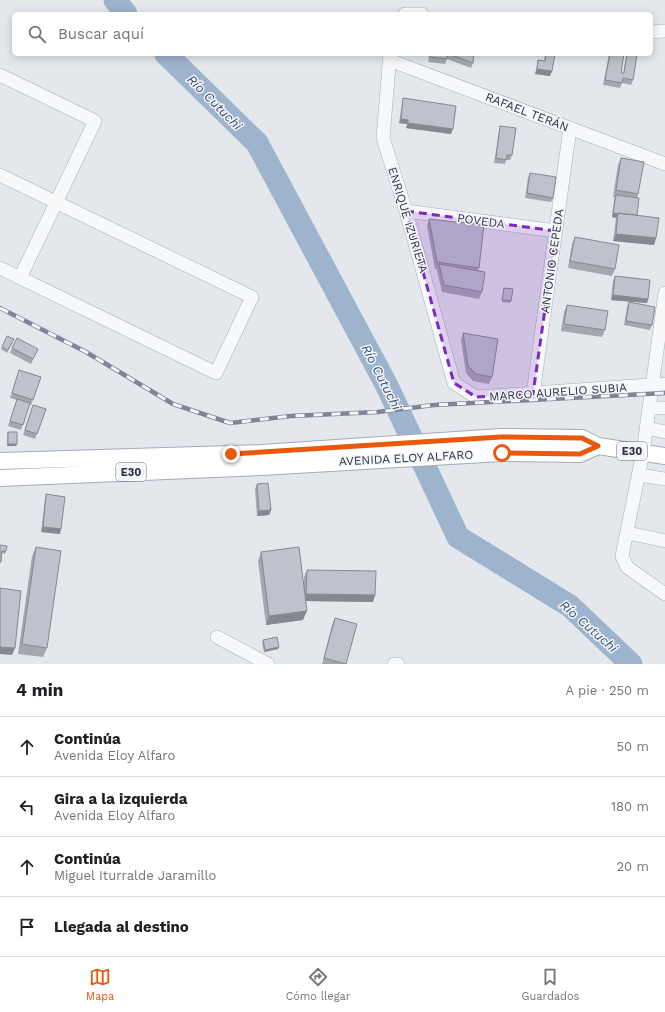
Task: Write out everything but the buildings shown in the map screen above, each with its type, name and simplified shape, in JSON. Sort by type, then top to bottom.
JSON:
[{"type":"main road","name":"AVENIDA ELOY ALFARO","points":[[261,460],[502,445],[582,438],[598,446],[665,456]]},
{"type":"main road","name":"E30","points":[[0,461],[261,460]]},
{"type":"main road","name":"E30","points":[[0,478],[261,460]]},
{"type":"street","points":[[653,32],[665,31]]},
{"type":"street","name":"RAFAEL TERÁN","points":[[389,57],[665,164]]},
{"type":"street","name":"ENRIQUE IZURIETA","points":[[389,57],[382,138],[406,211],[454,383]]},
{"type":"street","points":[[0,75],[95,121],[20,278]]},
{"type":"street","name":"ANTONIO CEPEDA","points":[[533,394],[570,128]]},
{"type":"street","points":[[0,175],[252,297],[216,373],[0,268]]},
{"type":"street","name":"POVEDA","points":[[406,211],[556,231]]},
{"type":"street","points":[[665,293],[659,384],[649,408],[639,475],[622,556],[627,567],[665,594]]},
{"type":"street","name":"MARCO AURELIO SUBIA","points":[[454,383],[476,397],[659,384]]},
{"type":"street","points":[[649,408],[665,408]]},
{"type":"street","points":[[647,428],[665,432]]},
{"type":"street","points":[[639,475],[665,480]]},
{"type":"street","points":[[628,532],[665,541]]},
{"type":"street","points":[[216,637],[268,664]]},
{"type":"highlighted area","points":[[406,211],[556,231],[533,394],[476,397],[454,383]]},
{"type":"waterway","name":"Río Cutuchi","points":[[115,0],[124,12]]},
{"type":"waterway","name":"Río Cutuchi","points":[[168,56],[257,143],[386,384],[458,537],[570,606],[631,664]]},
{"type":"railway","points":[[0,308],[86,352],[173,404],[230,423],[291,416],[378,412],[434,405],[665,393]]},
{"type":"route","points":[[231,454],[501,437],[582,438],[598,446],[580,454],[502,453]]}]
